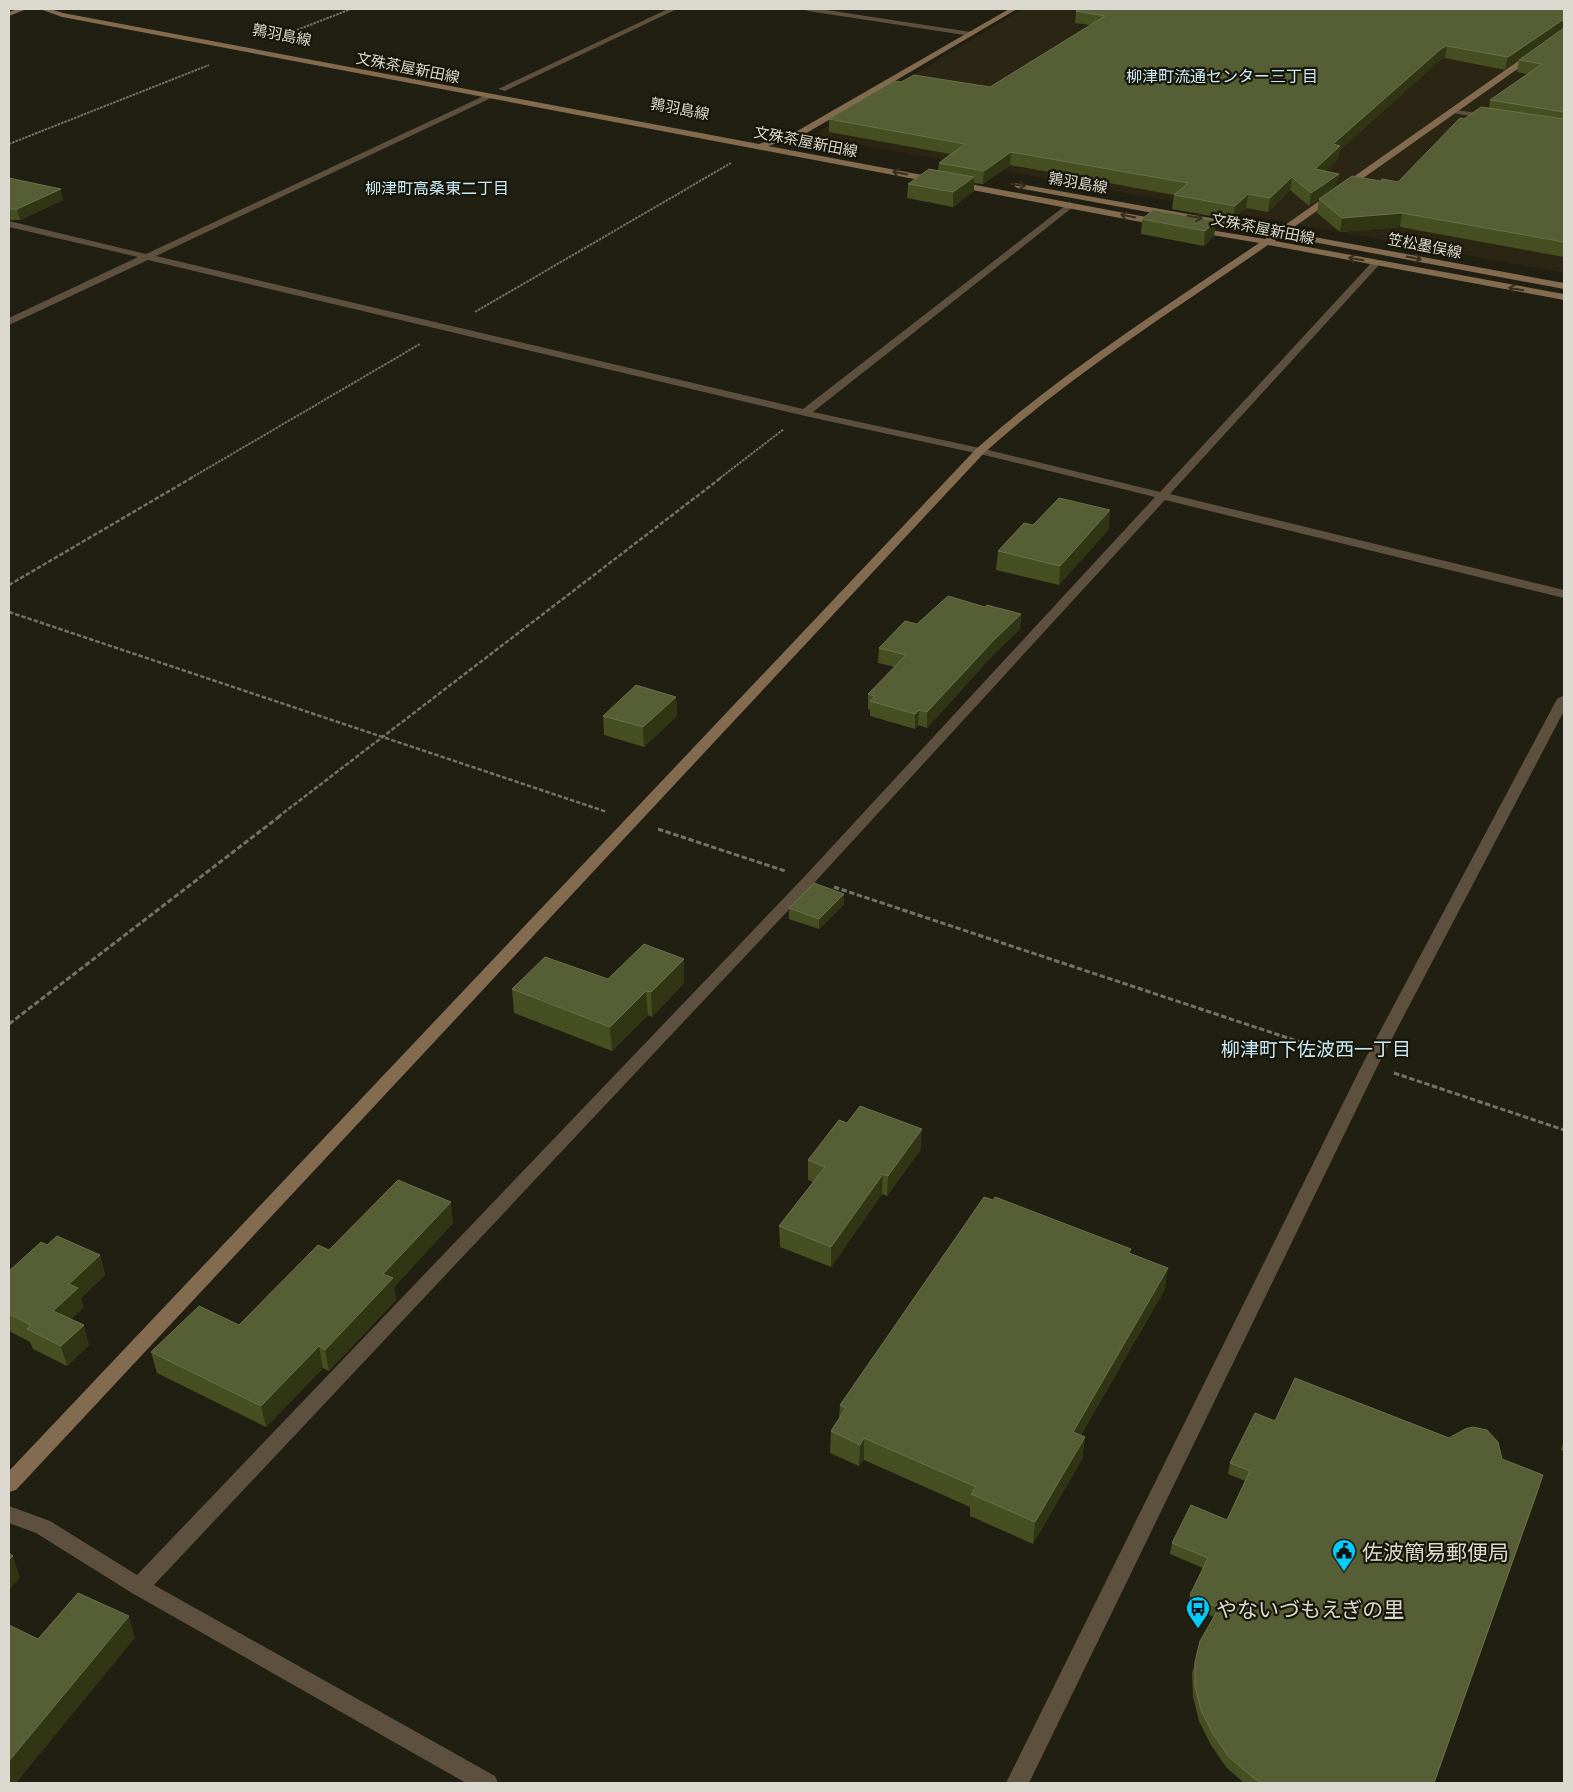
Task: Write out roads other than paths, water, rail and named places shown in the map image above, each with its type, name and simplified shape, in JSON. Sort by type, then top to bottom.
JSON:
[{"type":"main road","points":[[9,14],[24,9]]},
{"type":"main road","name":"文殊茶屋新田線","points":[[44,9],[62,16],[245,51],[488,96],[760,142],[1168,224]]},
{"type":"main road","name":"鶉羽島線","points":[[75,9],[521,92]]},
{"type":"main road","points":[[778,141],[802,132],[1014,9]]},
{"type":"main road","points":[[9,1484],[980,451],[1042,397],[1266,243],[1564,33]]},
{"type":"main road","points":[[760,142],[778,141],[798,144]]},
{"type":"main road","name":"鶉羽島線","points":[[1010,183],[1280,233]]},
{"type":"main road","name":"文殊茶屋新田線","points":[[1188,228],[1564,298]]},
{"type":"main road","name":"笠松墨俣線","points":[[1280,233],[1564,286]]},
{"type":"street","points":[[502,89],[674,9]]},
{"type":"street","points":[[808,9],[971,34]]},
{"type":"street","points":[[9,322],[488,96]]},
{"type":"street","points":[[1452,111],[1499,118]]},
{"type":"street","points":[[805,413],[1070,205]]},
{"type":"street","points":[[9,224],[805,413],[980,451],[1564,594]]},
{"type":"street","points":[[139,1587],[810,879],[1376,263]]},
{"type":"street","points":[[1017,1783],[1370,1065],[1564,699]]},
{"type":"street","points":[[9,1514],[43,1528],[139,1587],[487,1783]]},
{"type":"place","name":"佐波簡易郵便局","points":[[1344,1572]]},
{"type":"place","name":"やないづもえぎの里","points":[[1198,1629]]},
{"type":"district","name":"柳津町流通センター三丁目","points":[[1222,75]]},
{"type":"district","name":"柳津町高桑東二丁目","points":[[437,187]]},
{"type":"district","name":"柳津町下佐波西一丁目","points":[[1316,1048]]}]
